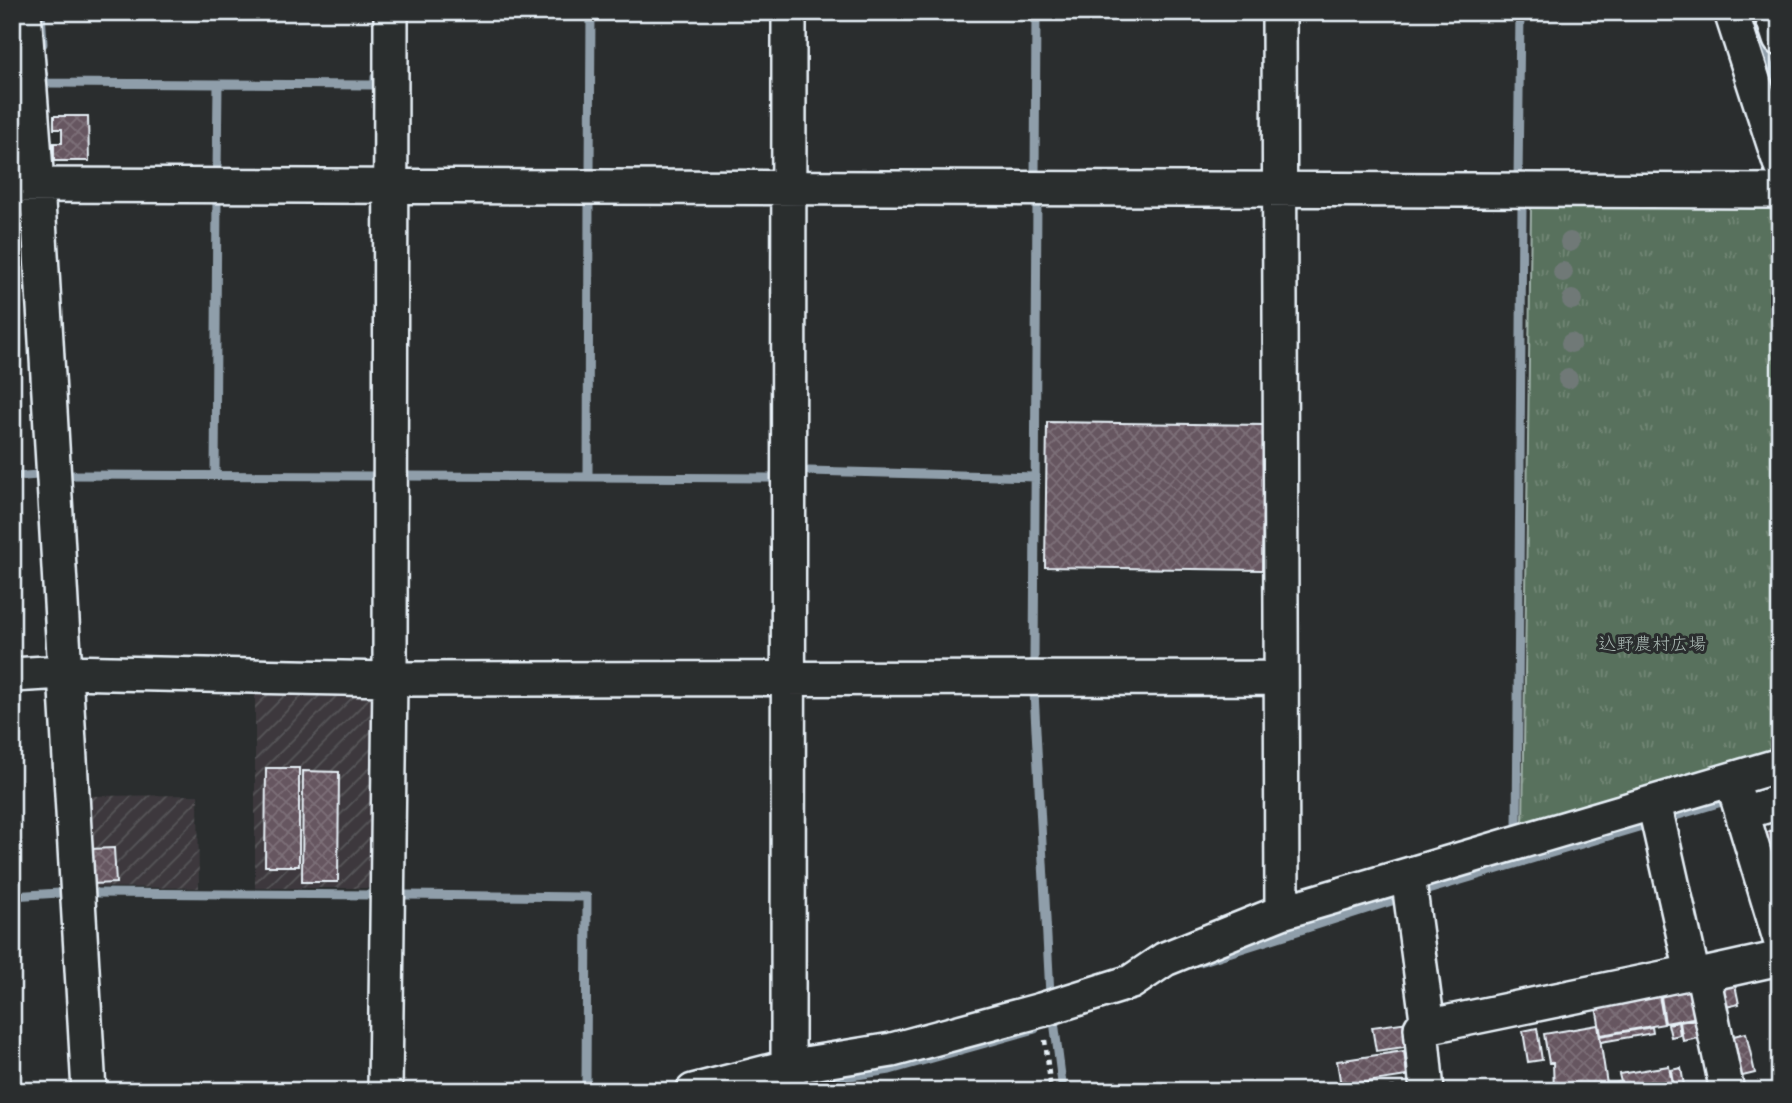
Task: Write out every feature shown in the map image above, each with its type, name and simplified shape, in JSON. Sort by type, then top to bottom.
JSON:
[{"type":"street","points":[[24,12],[24,184],[64,672],[89,1091]]},
{"type":"street","points":[[385,1091],[390,679],[391,12]]},
{"type":"street","points":[[788,1079],[789,12]]},
{"type":"street","points":[[1279,12],[1282,912]]},
{"type":"street","points":[[1731,12],[1780,163]]},
{"type":"street","points":[[1771,12],[1780,38]]},
{"type":"street","points":[[24,184],[1780,191]]},
{"type":"street","points":[[12,675],[64,672],[390,679],[1281,678]]},
{"type":"street","points":[[693,1091],[788,1079],[1041,1010],[1131,982],[1165,959],[1282,912],[1780,765]]},
{"type":"street","points":[[1732,780],[1780,939]]},
{"type":"street","points":[[1742,813],[1780,802]]},
{"type":"street","points":[[1654,803],[1727,1091]]},
{"type":"street","points":[[1408,875],[1428,1027]]},
{"type":"street","points":[[1427,1091],[1421,1028],[1780,958]]},
{"type":"path","points":[[1041,1010],[1051,1091]]},
{"type":"shaded area","points":[[255,688],[364,688],[378,702],[376,888],[255,888]]},
{"type":"shaded area","points":[[198,795],[199,888],[90,887],[85,796]]},
{"type":"green space","name":"込野農村広場","points":[[1768,205],[1780,216],[1780,752],[1523,828],[1531,206]]},
{"type":"building","points":[[54,116],[88,116],[89,161],[54,161],[54,143],[62,143],[62,129],[54,129]]},
{"type":"building","points":[[1047,422],[1264,425],[1262,570],[1045,567]]},
{"type":"building","points":[[266,768],[299,768],[299,866],[265,866]]},
{"type":"building","points":[[303,771],[339,772],[338,882],[302,882]]},
{"type":"building","points":[[1780,828],[1780,845],[1769,849],[1764,833]]},
{"type":"building","points":[[1780,846],[1780,855],[1769,859],[1766,850]]},
{"type":"building","points":[[114,848],[116,883],[92,884],[90,849]]},
{"type":"building","points":[[1780,856],[1780,898],[1767,860]]},
{"type":"building","points":[[1733,975],[1739,1004],[1726,1007],[1719,978]]},
{"type":"building","points":[[1698,983],[1704,1016],[1665,1023],[1660,990]]},
{"type":"building","points":[[1659,995],[1664,1024],[1601,1035],[1596,1007]]},
{"type":"building","points":[[1702,1018],[1705,1037],[1683,1041],[1680,1022]]},
{"type":"building","points":[[1408,1022],[1412,1046],[1376,1051],[1372,1027]]},
{"type":"building","points":[[1678,1022],[1680,1035],[1671,1037],[1668,1024]]},
{"type":"building","points":[[1598,1025],[1608,1091],[1554,1091],[1553,1063],[1549,1063],[1544,1034]]},
{"type":"building","points":[[1652,1027],[1653,1033],[1601,1042],[1600,1036]]},
{"type":"building","points":[[1537,1028],[1542,1060],[1528,1062],[1523,1031]]},
{"type":"building","points":[[1746,1033],[1755,1073],[1730,1079],[1721,1039]]},
{"type":"building","points":[[1404,1051],[1407,1076],[1341,1086],[1337,1061]]},
{"type":"building","points":[[1669,1066],[1673,1091],[1613,1091],[1611,1084],[1621,1082],[1619,1074]]},
{"type":"building","points":[[1681,1068],[1685,1091],[1674,1091],[1671,1070]]},
{"type":"waterway","points":[[41,12],[43,44]]},
{"type":"waterway","points":[[590,174],[591,12]]},
{"type":"waterway","points":[[1035,178],[1036,12]]},
{"type":"waterway","points":[[1518,179],[1520,12]]},
{"type":"waterway","points":[[1752,12],[1780,101]]},
{"type":"waterway","points":[[44,75],[45,83],[375,85],[375,77]]},
{"type":"waterway","points":[[217,172],[218,84]]},
{"type":"waterway","points":[[215,475],[217,197]]},
{"type":"waterway","points":[[1034,661],[1037,199]]},
{"type":"waterway","points":[[588,477],[589,200]]},
{"type":"waterway","points":[[1517,829],[1522,207]]},
{"type":"waterway","points":[[809,471],[1035,477]]},
{"type":"waterway","points":[[12,477],[38,475]]},
{"type":"waterway","points":[[64,475],[378,476]]},
{"type":"waterway","points":[[404,476],[772,478]]},
{"type":"waterway","points":[[1034,692],[1050,994]]},
{"type":"waterway","points":[[1672,817],[1725,801]]},
{"type":"waterway","points":[[1421,892],[1642,826]]},
{"type":"waterway","points":[[12,896],[59,893]]},
{"type":"waterway","points":[[93,893],[374,895]]},
{"type":"waterway","points":[[405,895],[587,897],[586,1088]]},
{"type":"waterway","points":[[1200,962],[1398,899]]},
{"type":"waterway","points":[[1054,1021],[1063,1091]]},
{"type":"waterway","points":[[803,1083],[890,1070],[1035,1029]]}]
